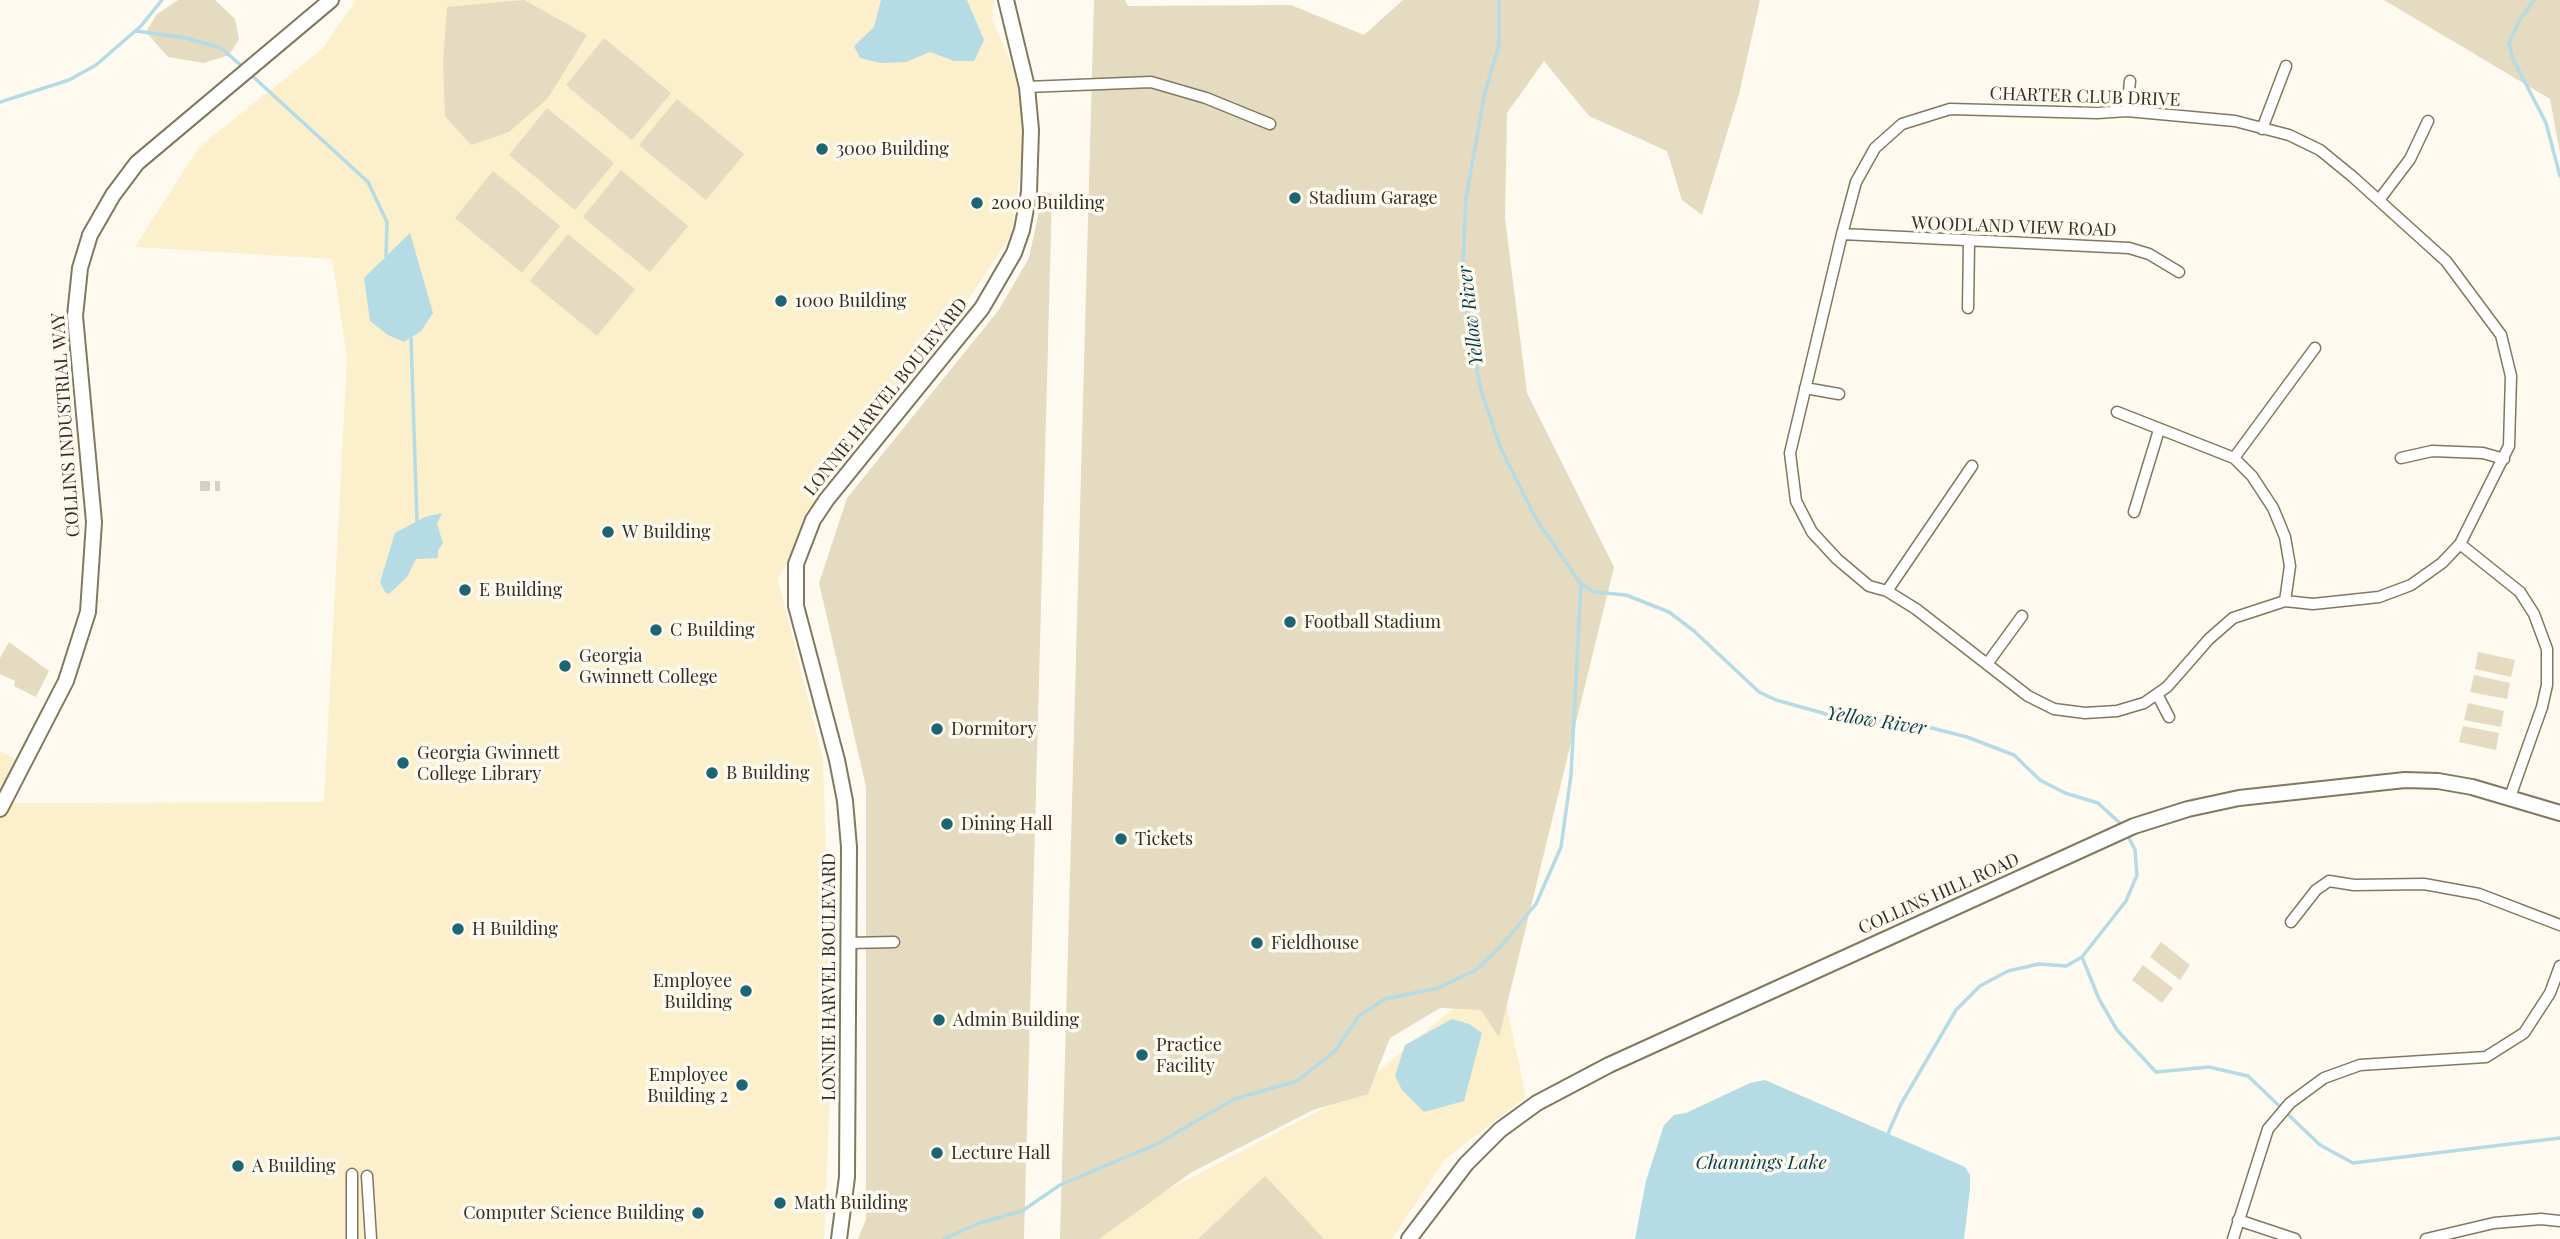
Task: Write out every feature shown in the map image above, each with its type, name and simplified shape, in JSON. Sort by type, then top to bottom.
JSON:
[{"type":"street","name":"COLLINS INDUSTRIAL WAY","points":[[0,809],[66,681],[88,612],[94,522],[75,316],[80,268],[90,235],[113,195],[137,163],[331,0]]},
{"type":"street","name":"LONNIE HARVEL BOULEVARD","points":[[839,1239],[847,1177],[849,847],[845,801],[796,606],[796,564],[813,520],[827,499],[969,325],[1007,268],[1023,230],[1029,192],[1031,130],[1027,87],[1006,0]]},
{"type":"street","points":[[2262,129],[2286,66]]},
{"type":"street","points":[[2127,111],[2130,81]]},
{"type":"street","points":[[1027,87],[1151,82],[1206,99],[1270,124]]},
{"type":"street","name":"CHARTER CLUB DRIVE","points":[[1950,109],[2097,113],[2127,111],[2235,121],[2262,129],[2289,135],[2320,150],[2446,261],[2501,335],[2511,376],[2509,446],[2460,544],[2442,563],[2411,585],[2379,597],[2313,604],[2285,601],[2233,618],[2157,694],[2144,703],[2117,711],[2085,713],[2054,709],[2028,696],[1916,609],[1888,591],[1869,586],[1837,559],[1812,532],[1796,501],[1790,453],[1856,182],[1875,148],[1902,124],[1950,109]]},
{"type":"street","points":[[2379,200],[2410,159],[2428,121]]},
{"type":"street","name":"WOODLAND VIEW ROAD","points":[[1842,234],[1969,243],[2088,244],[2129,248],[2149,254],[2179,272]]},
{"type":"street","points":[[1968,308],[1969,243]]},
{"type":"street","points":[[2234,458],[2315,348]]},
{"type":"street","points":[[1805,388],[1839,394]]},
{"type":"street","points":[[2117,412],[2234,458],[2252,476],[2273,508],[2285,537],[2290,566],[2285,601]]},
{"type":"street","points":[[2134,512],[2159,430]]},
{"type":"street","points":[[2401,458],[2432,451],[2483,453],[2504,458]]},
{"type":"street","points":[[1888,591],[1972,466]]},
{"type":"street","points":[[2460,544],[2520,592],[2534,614],[2547,649],[2547,685],[2542,707],[2510,797]]},
{"type":"street","points":[[1987,664],[2021,616]]},
{"type":"street","points":[[2157,694],[2169,717]]},
{"type":"street","name":"COLLINS HILL ROAD","points":[[1409,1239],[1466,1164],[1500,1130],[1537,1103],[1622,1059],[2134,826],[2188,808],[2239,798],[2381,781],[2438,781],[2510,797],[2560,813]]},
{"type":"street","points":[[2291,922],[2316,890],[2329,881],[2354,885],[2424,884],[2479,894],[2560,925]]},
{"type":"street","points":[[848,943],[894,942]]},
{"type":"street","points":[[2233,1239],[2268,1129],[2290,1103],[2324,1078],[2360,1065],[2486,1056],[2525,1033],[2550,993],[2560,966]]},
{"type":"street","points":[[352,1174],[352,1239]]},
{"type":"street","points":[[367,1176],[371,1239]]},
{"type":"street","points":[[2238,1220],[2295,1239]]},
{"type":"street","points":[[2426,1239],[2494,1223],[2560,1221]]},
{"type":"shaded area","points":[[178,0],[215,0],[235,19],[239,39],[229,55],[204,63],[168,57],[146,32],[156,15]]},
{"type":"shaded area","name":"Georgia Gwinnett College","points":[[356,0],[994,0],[992,20],[1030,105],[1011,235],[952,324],[826,483],[778,580],[823,759],[832,1049],[824,1239],[0,1239],[0,751],[23,763],[8,803],[324,802],[347,357],[332,259],[135,247],[199,147],[322,49]]},
{"type":"shaded area","points":[[524,0],[587,35],[548,98],[509,132],[471,145],[445,116],[443,62],[447,7]]},
{"type":"shaded area","points":[[1094,0],[1125,0],[1128,6],[1291,5],[1364,35],[1403,0],[1760,0],[1739,94],[1702,215],[1682,200],[1667,151],[1589,116],[1544,61],[1507,113],[1505,218],[1527,393],[1614,567],[1499,1037],[1481,1010],[1440,1008],[1390,1038],[1368,1094],[1313,1110],[1192,1172],[1099,1239],[1060,1239]]},
{"type":"shaded area","points":[[2384,0],[2560,0],[2560,153],[2550,99]]},
{"type":"shaded area","points":[[604,38],[671,93],[632,140],[566,85]]},
{"type":"shaded area","points":[[677,99],[744,154],[706,200],[639,145]]},
{"type":"shaded area","points":[[547,108],[614,163],[575,210],[509,155]]},
{"type":"shaded area","points":[[621,170],[688,226],[650,272],[583,217]]},
{"type":"shaded area","points":[[493,171],[560,226],[522,273],[455,218]]},
{"type":"shaded area","points":[[1043,192],[1052,194],[1024,1239],[858,1239],[866,1219],[866,787],[819,583],[847,498],[998,311],[1029,258]]},
{"type":"shaded area","points":[[568,234],[635,289],[597,336],[530,281]]},
{"type":"shaded area","points":[[9,642],[49,671],[36,697],[14,686],[15,681],[0,674],[0,658]]},
{"type":"shaded area","points":[[2478,652],[2515,660],[2511,677],[2475,669]]},
{"type":"shaded area","points":[[2474,675],[2510,683],[2507,699],[2470,692]]},
{"type":"shaded area","points":[[2468,703],[2504,711],[2501,727],[2464,720]]},
{"type":"shaded area","points":[[2463,726],[2499,733],[2496,750],[2459,742]]},
{"type":"shaded area","points":[[2161,942],[2190,965],[2180,980],[2150,957]]},
{"type":"shaded area","points":[[2143,965],[2173,988],[2162,1003],[2132,980]]},
{"type":"shaded area","points":[[1499,970],[1526,1097],[1445,1159],[1392,1239],[1074,1239],[1351,1094]]},
{"type":"shaded area","points":[[1265,1176],[1324,1239],[1198,1239]]},
{"type":"water","points":[[881,0],[967,0],[984,40],[974,61],[954,61],[930,52],[906,62],[881,63],[860,58],[854,46],[874,27]]},
{"type":"water","points":[[410,233],[433,313],[421,331],[404,342],[388,335],[370,321],[364,278]]},
{"type":"water","points":[[442,513],[437,524],[443,543],[438,550],[438,558],[416,559],[407,577],[389,594],[385,592],[380,582],[395,533],[425,517]]},
{"type":"water","points":[[1452,1019],[1469,1024],[1482,1033],[1464,1101],[1424,1112],[1402,1090],[1395,1076],[1405,1045]]},
{"type":"water","name":"Channings Lake","points":[[1765,1080],[1965,1167],[1970,1175],[1970,1189],[1964,1239],[1635,1239],[1646,1181],[1664,1125],[1674,1115],[1686,1113],[1750,1083]]},
{"type":"waterway","points":[[0,102],[69,80],[96,65],[141,26],[162,0]]},
{"type":"waterway","name":"Yellow River","points":[[1499,0],[1499,45],[1485,92],[1466,198],[1463,265],[1468,328],[1481,390],[1501,449],[1536,519],[1581,584],[1594,592],[1626,595],[1669,612],[1694,631],[1759,692],[1776,700],[1837,717],[1916,724],[1967,737],[2014,755],[2040,780],[2065,793],[2098,803],[2122,825]]},
{"type":"waterway","points":[[2534,0],[2519,21],[2509,43],[2513,59],[2546,123],[2560,176]]},
{"type":"waterway","points":[[136,31],[186,38],[221,48],[244,68]]},
{"type":"waterway","points":[[249,73],[368,182],[387,222],[386,256]]},
{"type":"waterway","points":[[411,338],[417,522]]},
{"type":"waterway","points":[[944,1239],[979,1223],[1022,1211],[1060,1185],[1157,1144],[1234,1099],[1297,1081],[1335,1051],[1359,1016],[1385,999],[1438,988],[1476,970],[1502,945],[1536,904],[1561,847],[1571,775],[1581,584]]},
{"type":"waterway","name":"Yellow River","points":[[1886,1138],[1901,1104],[1956,1010],[1980,986],[2008,971],[2039,964],[2066,966],[2082,957],[2126,901],[2137,875],[2135,850],[2126,832]]},
{"type":"waterway","points":[[2082,957],[2099,999],[2117,1030],[2156,1072],[2209,1067],[2248,1076],[2320,1145],[2353,1163],[2560,1138]]},
{"type":"tunnel","points":[[200,486],[220,486]]},
{"type":"place","name":"3000 Building","points":[[822,149]]},
{"type":"place","name":"Stadium Garage","points":[[1295,198]]},
{"type":"place","name":"2000 Building","points":[[977,203]]},
{"type":"place","name":"1000 Building","points":[[781,301]]},
{"type":"place","name":"W Building","points":[[608,532]]},
{"type":"place","name":"E Building","points":[[465,590]]},
{"type":"place","name":"Football Stadium","points":[[1290,622]]},
{"type":"place","name":"C Building","points":[[656,630]]},
{"type":"place","name":"Georgia Gwinnett College","points":[[565,666]]},
{"type":"place","name":"Dormitory","points":[[937,729]]},
{"type":"place","name":"Georgia Gwinnett College Library","points":[[403,763]]},
{"type":"place","name":"B Building","points":[[712,773]]},
{"type":"place","name":"Dining Hall","points":[[947,824]]},
{"type":"place","name":"Tickets","points":[[1121,839]]},
{"type":"place","name":"H Building","points":[[458,929]]},
{"type":"place","name":"Fieldhouse","points":[[1257,943]]},
{"type":"place","name":"Employee Building","points":[[746,991]]},
{"type":"place","name":"Admin Building","points":[[939,1020]]},
{"type":"place","name":"Practice Facility","points":[[1142,1055]]},
{"type":"place","name":"Employee Building 2","points":[[742,1085]]},
{"type":"place","name":"Lecture Hall","points":[[937,1153]]},
{"type":"place","name":"A Building","points":[[238,1166]]},
{"type":"place","name":"Math Building","points":[[780,1203]]},
{"type":"place","name":"Computer Science Building","points":[[698,1213]]}]
